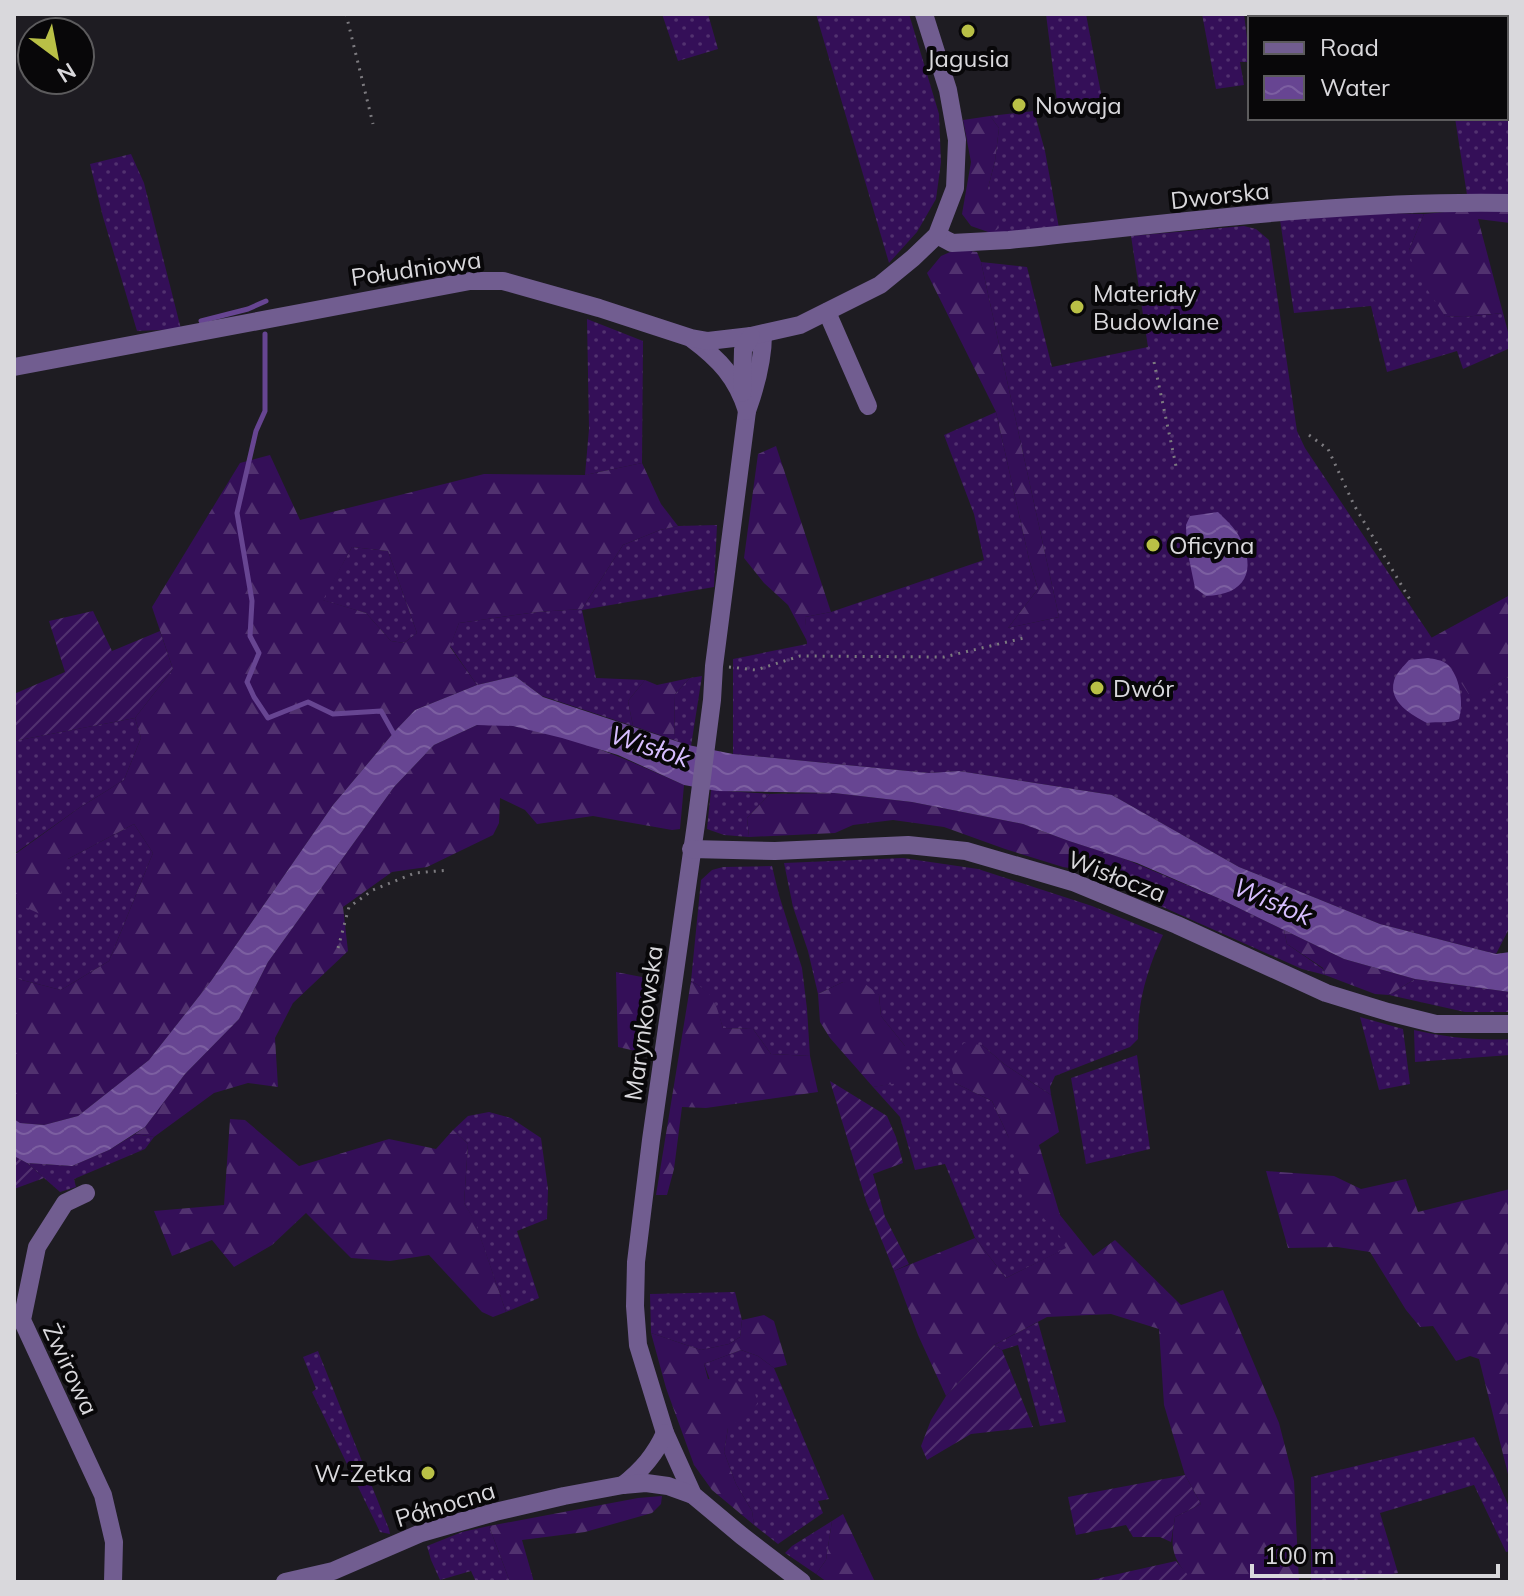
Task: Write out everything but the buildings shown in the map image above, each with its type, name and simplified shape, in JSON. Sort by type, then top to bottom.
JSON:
[{"type":"street","points":[[924,14],[948,90],[957,140],[955,188],[937,235]]},
{"type":"street","name":"Dworska","points":[[937,235],[952,243],[1009,240],[1366,205],[1510,203]]},
{"type":"street","name":"Południowa","points":[[14,367],[470,281],[503,281],[691,338],[708,341],[757,335],[800,325],[880,285],[937,235]]},
{"type":"street","points":[[827,312],[868,406]]},
{"type":"street","points":[[742,393],[743,350],[757,335]]},
{"type":"street","name":"Marynkowska","points":[[757,335],[763,352],[747,411],[696,824],[636,1262],[635,1306],[638,1345],[665,1433],[693,1495],[802,1582]]},
{"type":"street","name":"Marynkowska","points":[[691,338],[713,355],[742,393],[747,411]]},
{"type":"street","name":"Wisłocza","points":[[691,849],[775,851],[908,845],[966,851],[1073,882],[1177,925],[1326,993],[1436,1024],[1510,1024]]},
{"type":"street","name":"Żwirowa","points":[[86,1193],[65,1203],[37,1247],[22,1320],[103,1495],[114,1542],[113,1582]]},
{"type":"street","points":[[623,1485],[646,1466],[665,1433]]},
{"type":"street","name":"Północna","points":[[285,1582],[333,1571],[421,1533],[564,1496],[646,1483],[668,1486],[693,1495]]},
{"type":"path","points":[[346,14],[373,124]]},
{"type":"path","points":[[1154,362],[1176,466]]},
{"type":"path","points":[[1309,435],[1328,449],[1354,505],[1412,603]]},
{"type":"path","points":[[714,666],[756,670],[800,656],[944,657],[1028,637]]},
{"type":"path","points":[[338,948],[349,907],[373,890],[415,873],[449,870]]},
{"type":"green space","points":[[662,14],[708,14],[718,49],[678,61]]},
{"type":"green space","points":[[816,14],[909,14],[939,114],[941,162],[936,199],[917,232],[889,263]]},
{"type":"green space","points":[[1046,14],[1086,14],[1103,104],[1058,109]]},
{"type":"green space","points":[[1202,14],[1244,14],[1248,62],[1240,62],[1244,85],[1216,89]]},
{"type":"green space","points":[[1295,14],[1394,16],[1296,16]]},
{"type":"green space","points":[[1510,75],[1510,195],[1467,195],[1455,120],[1508,120]]},
{"type":"green space","points":[[1034,111],[1059,228],[991,233],[988,188],[999,128],[990,116]]},
{"type":"green space","points":[[990,116],[999,128],[988,188],[999,228],[991,233],[971,226],[962,214],[971,162],[963,120]]},
{"type":"green space","points":[[131,154],[144,183],[181,329],[137,331],[103,217],[90,164]]},
{"type":"green space","points":[[1476,209],[1510,210],[1510,223],[1478,219],[1503,313],[1445,316],[1414,270],[1409,250],[1424,214]]},
{"type":"green space","points":[[1354,212],[1424,214],[1409,250],[1445,316],[1503,313],[1508,349],[1463,369],[1457,351],[1387,372],[1371,306],[1294,313],[1280,220]]},
{"type":"green space","points":[[1244,226],[1256,229],[1269,240],[1297,431],[1305,448],[1472,698],[1510,675],[1510,927],[1496,954],[1380,924],[1239,867],[1112,795],[959,771],[929,773],[733,754],[733,659],[807,644],[805,617],[831,612],[984,560],[974,514],[944,435],[996,412],[1038,589],[1008,628],[1059,617],[981,262],[1027,267],[1052,367],[1148,347],[1131,236]]},
{"type":"green space","points":[[957,249],[977,252],[981,262],[1059,617],[1008,628],[1038,589],[996,412],[927,273],[941,256]]},
{"type":"green space","points":[[587,319],[643,341],[642,463],[585,475],[589,429]]},
{"type":"green space","points":[[776,446],[831,612],[805,617],[808,643],[788,605],[764,583],[744,558],[758,454]]},
{"type":"green space","points":[[270,455],[300,520],[484,474],[585,475],[642,463],[661,504],[678,526],[623,545],[582,609],[459,623],[450,647],[477,685],[415,710],[395,731],[333,805],[211,981],[149,1060],[78,1116],[44,1125],[20,1123],[14,1119],[14,978],[61,990],[109,961],[153,853],[134,824],[68,859],[56,921],[20,905],[14,894],[14,855],[124,780],[141,738],[135,718],[173,669],[152,607],[240,463]],"holes":[[[352,547],[388,551],[417,633],[404,643],[391,641],[366,613],[323,600]]]},
{"type":"green space","points":[[717,525],[714,587],[582,610],[596,678],[645,680],[628,701],[633,726],[542,696],[515,676],[477,685],[450,646],[459,623],[582,609],[623,545],[678,526]]},
{"type":"green space","points":[[352,547],[388,551],[417,633],[404,643],[391,641],[366,613],[322,600]]},
{"type":"green space","points":[[1510,595],[1510,675],[1472,699],[1431,638]]},
{"type":"green space","points":[[93,611],[112,651],[160,631],[173,669],[135,718],[14,741],[14,694],[65,672],[49,621]]},
{"type":"green space","points":[[702,676],[691,746],[674,740],[675,694],[690,678]]},
{"type":"green space","points":[[690,678],[675,694],[674,740],[633,726],[628,701],[645,680],[657,685]]},
{"type":"green space","points":[[135,718],[141,738],[124,780],[14,854],[14,741]]},
{"type":"green space","points":[[477,725],[509,725],[558,736],[601,750],[684,785],[680,829],[593,816],[537,824],[525,810],[500,798],[499,823],[493,835],[427,867],[392,872],[343,907],[348,951],[293,1003],[275,1038],[278,1087],[248,1083],[214,1093],[154,1137],[135,1134],[145,1127],[185,1074],[239,1019],[268,962],[394,787],[434,745]]},
{"type":"green space","points":[[711,790],[770,794],[747,818],[749,837],[724,835],[707,829]]},
{"type":"green space","points":[[834,793],[912,802],[1023,824],[1125,859],[1114,875],[1063,867],[944,827],[893,820],[853,825],[835,833],[749,837],[747,818],[770,794]]},
{"type":"green space","points":[[134,824],[153,853],[109,961],[61,990],[14,978],[14,894],[20,905],[68,859]]},
{"type":"green space","points":[[903,858],[978,869],[1092,906],[1163,935],[1144,986],[1138,1039],[1130,1047],[1055,1076],[1050,1087],[1051,1095],[1004,1064],[982,1045],[955,1083],[992,1101],[1067,1248],[1006,1278],[975,1238],[945,1164],[915,1170],[900,1117],[873,1087],[905,1081],[905,1046],[881,1016],[879,995],[843,982],[818,994],[784,863]]},
{"type":"green space","points":[[1125,859],[1284,930],[1287,944],[1323,969],[1325,975],[1302,969],[1127,891],[1114,875]]},
{"type":"green space","points":[[772,866],[802,968],[810,1056],[771,1054],[753,1029],[723,1028],[713,1000],[691,981],[701,880],[712,870],[723,867]]},
{"type":"green space","points":[[1284,930],[1344,959],[1415,979],[1389,995],[1375,994],[1325,975],[1323,968],[1287,944]]},
{"type":"green space","points":[[616,972],[647,978],[640,1052],[618,1047]]},
{"type":"green space","points":[[1415,979],[1510,992],[1510,1012],[1465,1012],[1389,995]]},
{"type":"green space","points":[[691,981],[713,1000],[723,1028],[753,1029],[771,1054],[810,1056],[818,1092],[706,1108],[682,1107],[674,1169],[667,1195],[656,1195]]},
{"type":"green space","points":[[843,982],[864,983],[879,995],[881,1016],[905,1046],[905,1082],[873,1087],[820,1022],[818,994]]},
{"type":"green space","points":[[1360,1017],[1403,1029],[1410,1084],[1379,1090]]},
{"type":"green space","points":[[1414,1030],[1462,1038],[1510,1039],[1510,1055],[1415,1062]]},
{"type":"green space","points":[[964,1043],[982,1045],[1004,1064],[1051,1095],[1059,1132],[1039,1145],[1060,1215],[1093,1256],[1115,1240],[1181,1305],[1223,1290],[1279,1423],[1294,1481],[1299,1582],[1186,1582],[1187,1575],[1177,1561],[1173,1548],[1175,1517],[1201,1504],[1185,1475],[1164,1405],[1159,1329],[1111,1314],[1047,1317],[994,1345],[946,1396],[918,1335],[894,1271],[975,1238],[1006,1278],[1066,1248],[1053,1224],[1045,1220],[1022,1183],[1008,1136],[992,1101],[955,1083],[950,1060]]},
{"type":"green space","points":[[1137,1055],[1150,1149],[1086,1164],[1071,1078]]},
{"type":"green space","points":[[830,1081],[887,1116],[896,1137],[903,1163],[873,1174],[885,1217],[909,1264],[894,1271],[866,1201]]},
{"type":"green space","points":[[489,1112],[511,1118],[541,1138],[548,1189],[547,1219],[517,1231],[539,1298],[506,1312],[475,1222],[464,1203],[468,1144],[453,1130],[468,1116]]},
{"type":"green space","points":[[230,1119],[245,1120],[299,1166],[389,1139],[436,1149],[453,1130],[468,1144],[464,1203],[475,1221],[506,1312],[493,1317],[482,1312],[429,1255],[390,1261],[351,1258],[306,1213],[272,1245],[234,1267],[212,1240],[172,1256],[154,1211],[224,1205]]},
{"type":"green space","points":[[135,1134],[154,1137],[145,1149],[74,1179],[76,1187],[60,1192],[27,1163],[72,1166],[109,1150]]},
{"type":"green space","points":[[14,1156],[27,1163],[44,1178],[14,1189]]},
{"type":"green space","points":[[1266,1171],[1334,1176],[1361,1189],[1406,1179],[1418,1212],[1510,1189],[1510,1482],[1479,1359],[1470,1356],[1456,1361],[1433,1326],[1420,1327],[1370,1252],[1337,1247],[1288,1248]]},
{"type":"green space","points":[[735,1292],[742,1320],[740,1337],[729,1344],[701,1350],[651,1333],[650,1294]]},
{"type":"green space","points":[[764,1315],[774,1321],[787,1365],[774,1368],[758,1356],[741,1350],[704,1364],[708,1379],[752,1383],[758,1404],[728,1428],[724,1452],[736,1484],[752,1511],[754,1525],[712,1490],[694,1465],[666,1388],[651,1333],[701,1350],[729,1344],[740,1337],[742,1320]]},
{"type":"green space","points":[[1038,1322],[1066,1422],[1040,1426],[1018,1345],[1002,1350],[994,1345]]},
{"type":"green space","points":[[994,1345],[1002,1350],[1033,1427],[971,1434],[927,1460],[921,1446],[931,1420],[946,1396]]},
{"type":"green space","points":[[741,1350],[758,1356],[774,1368],[829,1499],[818,1501],[823,1513],[778,1544],[754,1525],[752,1511],[736,1484],[724,1452],[728,1428],[704,1364]]},
{"type":"green space","points":[[318,1351],[390,1534],[380,1532],[312,1392],[316,1389],[303,1357]]},
{"type":"green space","points":[[1474,1437],[1510,1509],[1510,1551],[1506,1552],[1474,1485],[1380,1513],[1398,1573],[1344,1582],[1311,1582],[1311,1477]]},
{"type":"green space","points":[[1185,1475],[1201,1504],[1175,1517],[1171,1542],[1160,1537],[1133,1537],[1126,1525],[1076,1535],[1068,1497]]},
{"type":"green space","points":[[662,1496],[661,1504],[652,1513],[585,1532],[522,1540],[534,1582],[510,1582],[489,1526],[638,1498]]},
{"type":"green space","points":[[843,1514],[875,1582],[827,1582],[816,1574],[826,1560],[832,1521]]},
{"type":"green space","points":[[832,1521],[826,1560],[816,1574],[785,1553],[792,1546]]},
{"type":"green space","points":[[489,1526],[510,1582],[476,1582],[471,1571],[440,1580],[427,1546],[462,1532]]},
{"type":"green space","points":[[1176,1561],[1188,1575],[1186,1582],[1091,1582],[1091,1580]]},
{"type":"water","points":[[1218,512],[1239,536],[1245,549],[1247,570],[1239,586],[1219,595],[1206,596],[1195,588],[1187,549],[1186,525],[1190,516]]},
{"type":"water","points":[[1428,658],[1445,663],[1455,675],[1461,698],[1459,719],[1427,723],[1398,701],[1393,689],[1400,670],[1409,660]]},
{"type":"water","name":"Wisłok","points":[[515,676],[543,697],[688,745],[733,754],[929,773],[959,771],[1112,795],[1239,867],[1380,924],[1496,954],[1510,952],[1510,992],[1415,979],[1344,959],[1137,863],[1023,824],[912,802],[834,793],[717,791],[684,785],[618,755],[562,738],[513,726],[477,725],[434,745],[394,787],[268,962],[239,1019],[185,1074],[145,1127],[109,1150],[72,1166],[27,1163],[14,1156],[14,1119],[20,1123],[44,1125],[78,1116],[149,1060],[211,981],[333,805],[415,710],[477,685]]},
{"type":"waterway","points":[[201,321],[266,301]]},
{"type":"waterway","points":[[265,334],[265,411],[256,431],[237,513],[252,601],[250,636],[259,653],[247,682],[268,718],[308,702],[333,714],[381,711],[395,736]]},
{"type":"place","name":"Jagusia","points":[[968,31]]},
{"type":"place","name":"Nowaja","points":[[1019,105]]},
{"type":"place","name":"Materiały Budowlane","points":[[1077,307]]},
{"type":"place","name":"Oficyna","points":[[1153,545]]},
{"type":"place","name":"Dwór","points":[[1097,688]]},
{"type":"place","name":"W-Zetka","points":[[428,1473]]}]
